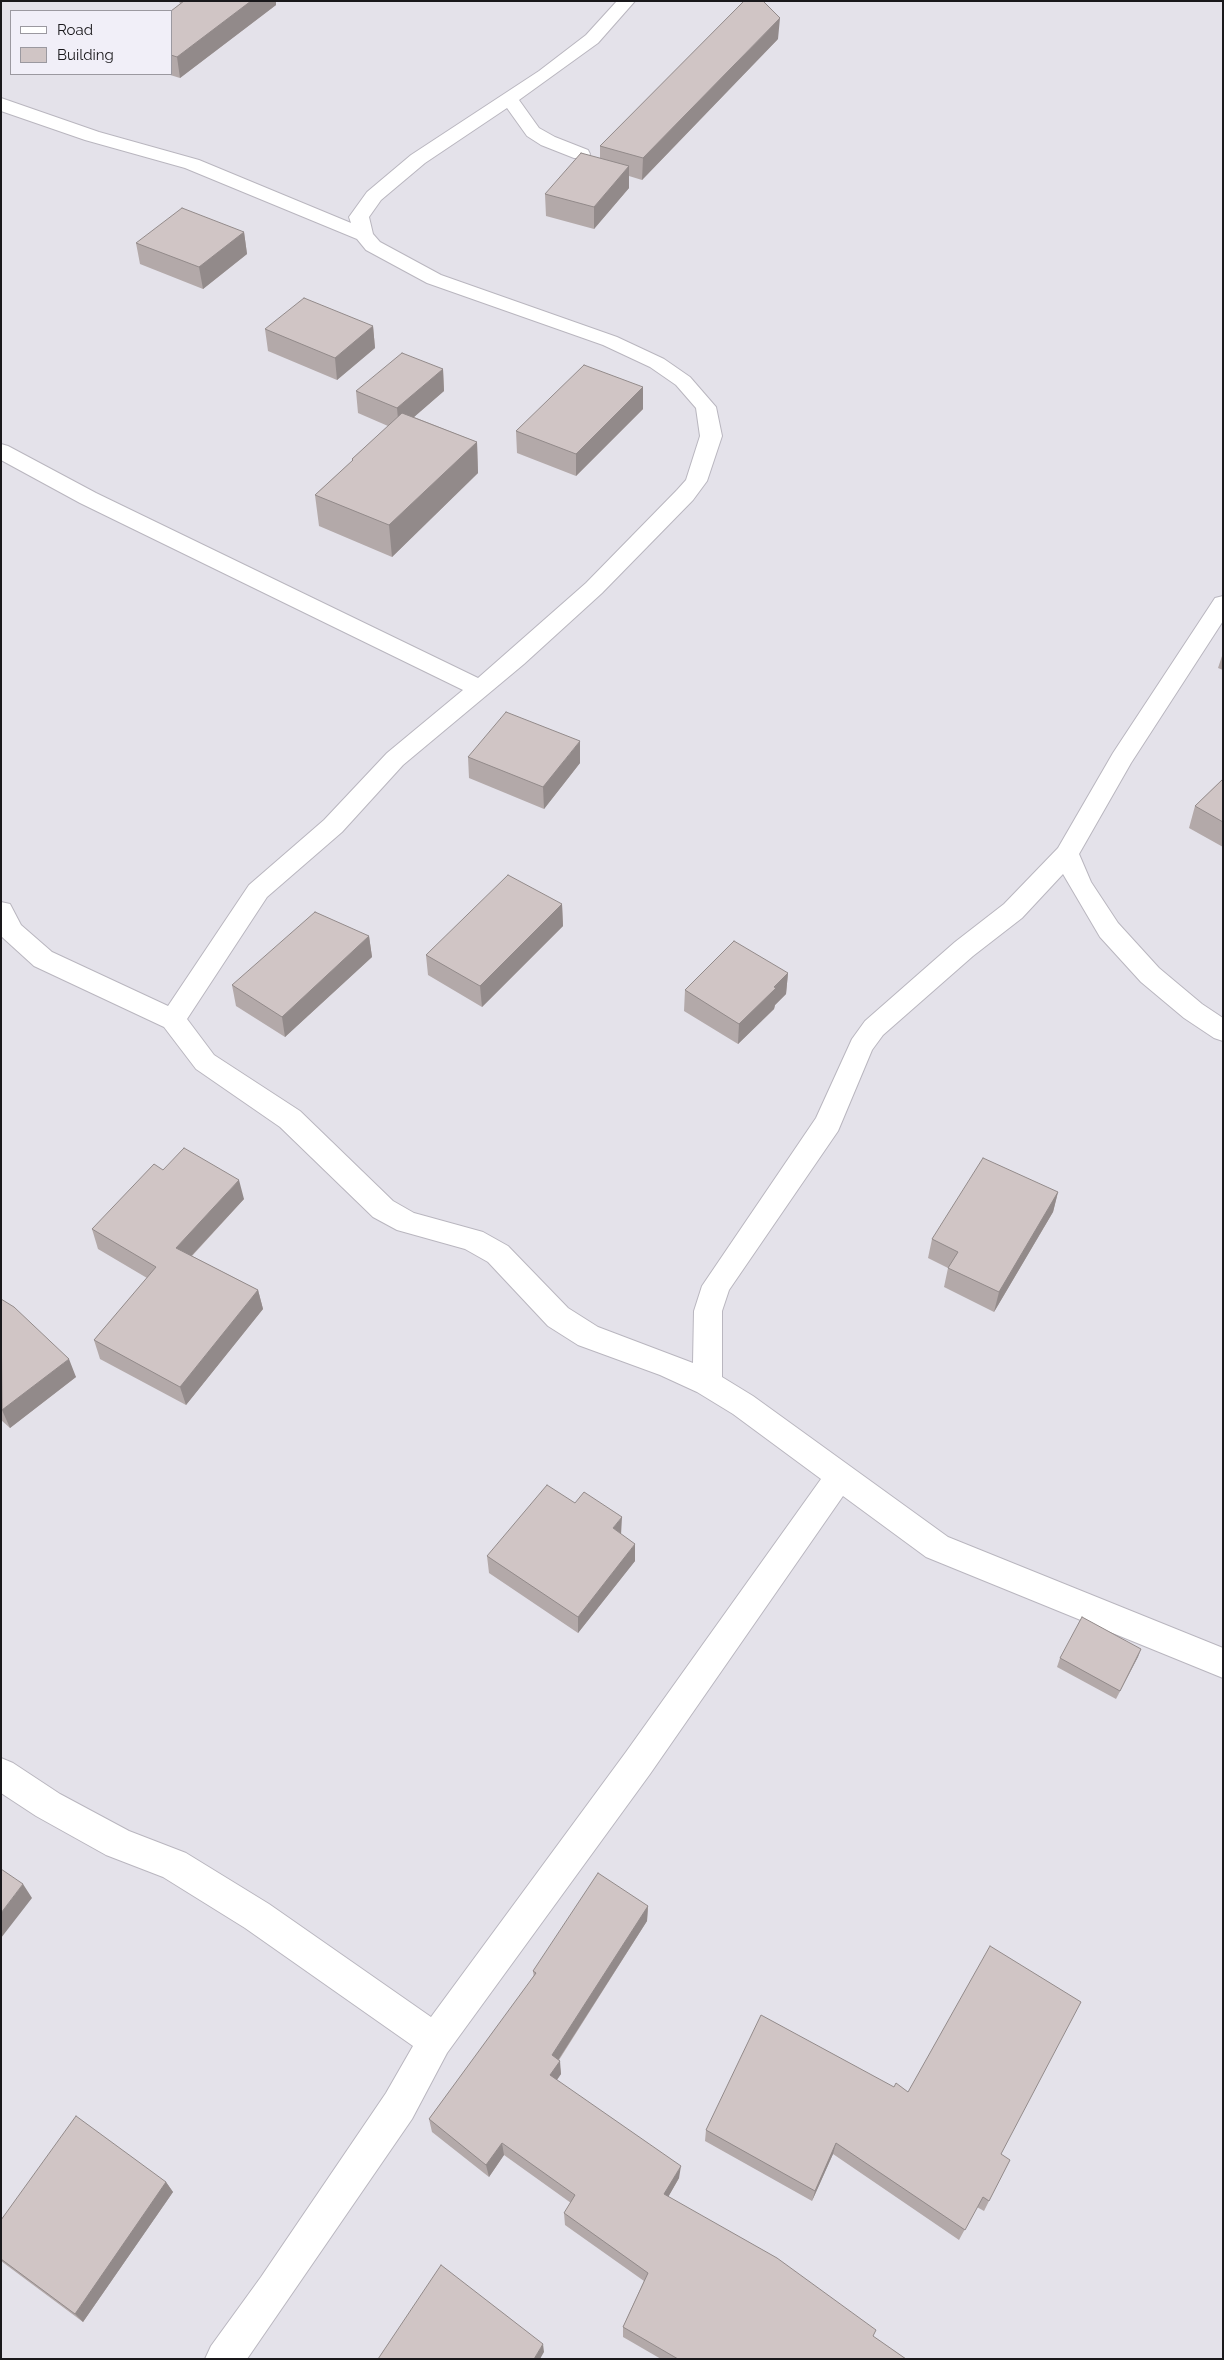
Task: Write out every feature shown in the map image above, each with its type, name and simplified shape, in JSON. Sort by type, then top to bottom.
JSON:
[{"type":"street","points":[[173,1020],[258,891],[333,826],[395,759],[594,588],[685,495],[696,481],[710,436],[706,407],[683,382],[657,363],[633,350],[434,279],[373,246],[364,235],[359,217],[374,196],[418,159],[510,100],[592,39],[627,1]]},
{"type":"street","points":[[510,100],[533,132],[548,141],[581,154]]},
{"type":"street","points":[[1,103],[7,107],[92,136],[192,164],[364,235]]},
{"type":"street","points":[[1,451],[88,498],[479,688]]},
{"type":"street","points":[[707,1383],[708,1311],[716,1286],[823,1130],[861,1046],[874,1028],[964,949],[1013,911],[1067,854],[1121,759],[1223,603]]},
{"type":"street","points":[[1067,854],[1080,884],[1109,930],[1150,975],[1193,1010],[1223,1031]]},
{"type":"street","points":[[1,911],[11,931],[43,959],[173,1020],[205,1062],[290,1119],[383,1209],[407,1222],[473,1240],[498,1254],[558,1317],[588,1336],[670,1366],[707,1383],[743,1406],[937,1547],[1223,1662]]},
{"type":"street","points":[[224,2359],[274,2290],[393,2114],[435,2042],[638,1763],[840,1476]]},
{"type":"street","points":[[1,1774],[48,1805],[118,1843],[174,1865],[257,1916],[435,2042]]},
{"type":"building","points":[[184,1],[251,1],[177,57],[172,55],[172,10]]},
{"type":"building","points":[[744,1],[763,1],[780,18],[643,158],[600,146]]},
{"type":"building","points":[[581,153],[629,166],[594,207],[545,194]]},
{"type":"building","points":[[182,208],[244,232],[199,267],[136,243]]},
{"type":"building","points":[[304,298],[373,326],[335,358],[265,329]]},
{"type":"building","points":[[402,353],[443,369],[397,408],[356,391]]},
{"type":"building","points":[[584,365],[643,387],[576,454],[516,431]]},
{"type":"building","points":[[402,413],[477,442],[389,525],[315,495],[352,459]]},
{"type":"building","points":[[506,712],[580,741],[543,787],[468,757]]},
{"type":"building","points":[[1223,779],[1223,822],[1195,806]]},
{"type":"building","points":[[508,875],[562,904],[480,986],[426,955]]},
{"type":"building","points":[[315,912],[369,936],[282,1017],[232,985]]},
{"type":"building","points":[[734,941],[788,973],[774,987],[776,988],[739,1024],[685,990]]},
{"type":"building","points":[[184,1148],[239,1180],[176,1248],[258,1290],[180,1387],[94,1340],[156,1267],[92,1229],[154,1164],[163,1170]]},
{"type":"building","points":[[983,1158],[1058,1192],[999,1292],[948,1268],[958,1252],[932,1239]]},
{"type":"building","points":[[1,1299],[14,1307],[69,1359],[2,1410]]},
{"type":"building","points":[[547,1485],[575,1503],[584,1492],[622,1517],[613,1528],[635,1544],[578,1617],[487,1556]]},
{"type":"building","points":[[1082,1617],[1141,1649],[1120,1691],[1060,1658]]},
{"type":"building","points":[[1,1869],[23,1884],[1,1913]]},
{"type":"building","points":[[598,1873],[648,1906],[552,2055],[560,2061],[550,2075],[681,2166],[664,2194],[777,2258],[876,2330],[873,2336],[906,2359],[678,2359],[623,2327],[648,2273],[564,2213],[575,2195],[502,2143],[486,2165],[429,2119],[536,1973],[533,1971]]},
{"type":"building","points":[[990,1946],[1081,2002],[1001,2154],[1010,2160],[989,2201],[983,2197],[965,2230],[836,2143],[815,2191],[706,2130],[761,2015],[894,2087],[896,2083],[908,2092]]},
{"type":"building","points":[[76,2116],[166,2182],[75,2314],[1,2259],[1,2220]]},
{"type":"building","points":[[441,2265],[543,2344],[534,2359],[378,2359]]}]
